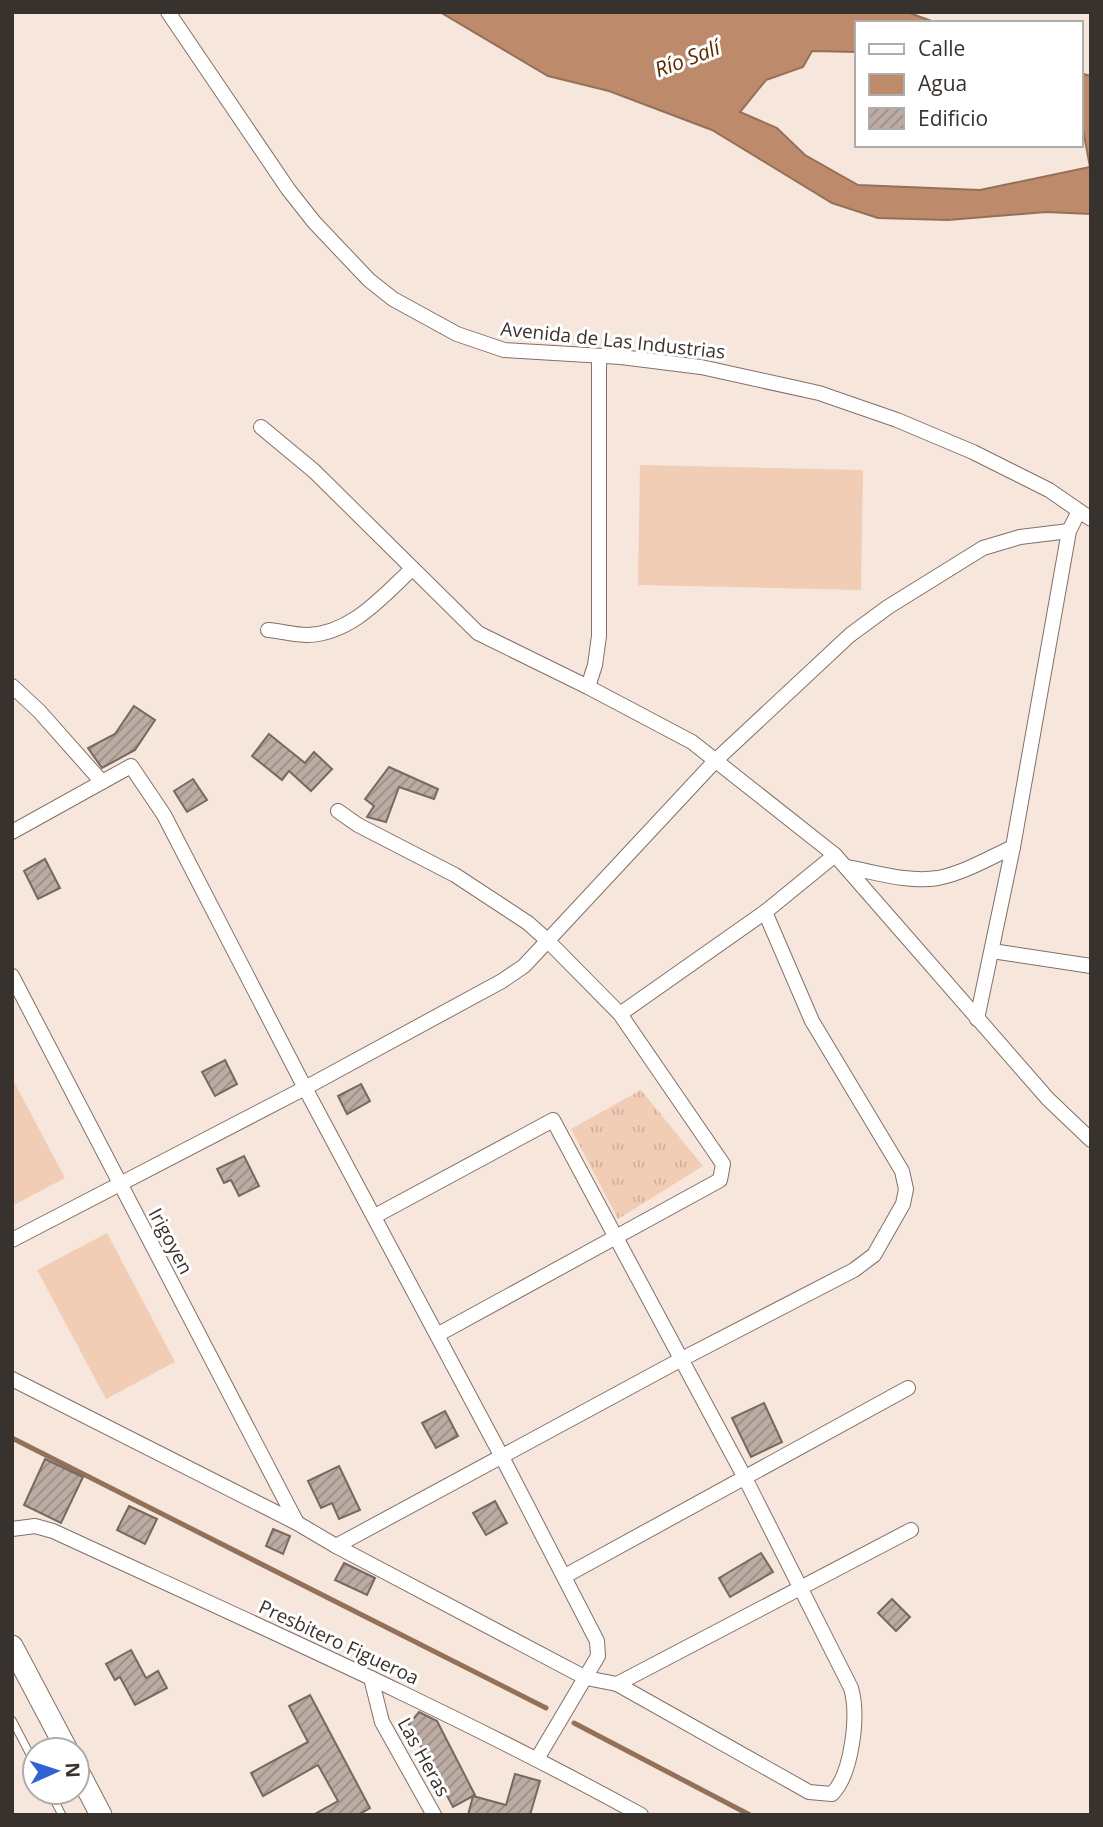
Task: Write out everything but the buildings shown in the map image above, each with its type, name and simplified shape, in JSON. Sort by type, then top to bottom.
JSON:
[{"type":"main road","points":[[12,1646],[60,1736]]},
{"type":"main road","points":[[91,1796],[101,1815]]},
{"type":"street","name":"Avenida de Las Industrias","points":[[168,12],[288,190],[369,280],[393,299],[457,334],[504,350],[599,356],[701,367],[819,393],[897,420],[973,452],[1049,490],[1085,515]]},
{"type":"street","points":[[588,687],[599,636],[599,356]]},
{"type":"street","points":[[261,427],[314,471],[478,633],[692,742],[835,855],[1048,1099],[1091,1140]]},
{"type":"street","points":[[977,1019],[1013,847],[1069,531],[1085,515]]},
{"type":"street","points":[[12,1240],[305,1088],[502,981],[524,966],[716,760],[850,635],[910,593],[983,548],[1020,537],[1069,531]]},
{"type":"street","points":[[268,630],[307,635],[333,630],[359,618],[412,569]]},
{"type":"street","points":[[12,686],[39,711],[102,782]]},
{"type":"street","points":[[12,832],[131,766],[164,815],[597,1641],[598,1656],[537,1759]]},
{"type":"street","points":[[338,811],[358,825],[455,875],[528,923],[547,940],[620,1014],[723,1164],[720,1180],[437,1335]]},
{"type":"street","points":[[846,867],[912,878],[936,878],[975,865],[1013,847]]},
{"type":"street","points":[[620,1014],[765,912],[835,855]]},
{"type":"street","points":[[336,1546],[680,1360],[854,1270],[874,1255],[902,1204],[906,1189],[902,1171],[812,1021],[765,912]]},
{"type":"street","points":[[992,951],[1091,966]]},
{"type":"street","name":"Irigoyen","points":[[12,976],[297,1523]]},
{"type":"street","points":[[12,1380],[297,1523],[586,1678],[617,1684],[809,1792],[832,1794],[841,1785],[855,1722],[855,1701],[851,1688],[745,1478],[553,1120],[375,1216]]},
{"type":"street","points":[[565,1576],[908,1388]]},
{"type":"street","name":"Presbitero Figueroa","points":[[12,1529],[35,1526],[52,1531],[371,1678],[537,1759],[639,1814]]},
{"type":"street","points":[[617,1684],[911,1530]]},
{"type":"street","name":"Las Heras","points":[[371,1678],[382,1722],[433,1815]]},
{"type":"lane","points":[[12,1720],[21,1737]]},
{"type":"green space","points":[[640,465],[863,470],[861,590],[638,585]]},
{"type":"green space","points":[[12,1078],[65,1178],[12,1206]]},
{"type":"green space","points":[[641,1090],[703,1166],[618,1219],[571,1129]]},
{"type":"green space","points":[[107,1233],[175,1362],[106,1399],[37,1270]]},
{"type":"water","name":"Río Salí","points":[[440,12],[907,12],[932,21],[855,21],[855,52],[812,51],[803,67],[766,80],[740,112],[777,128],[805,155],[858,185],[980,190],[1090,167],[1082,125],[1082,74],[1091,76],[1091,214],[1046,212],[948,220],[878,218],[832,203],[712,130],[609,91],[548,76]]},
{"type":"waterway","points":[[12,1438],[546,1708]]},
{"type":"waterway","points":[[574,1723],[750,1815]]}]
